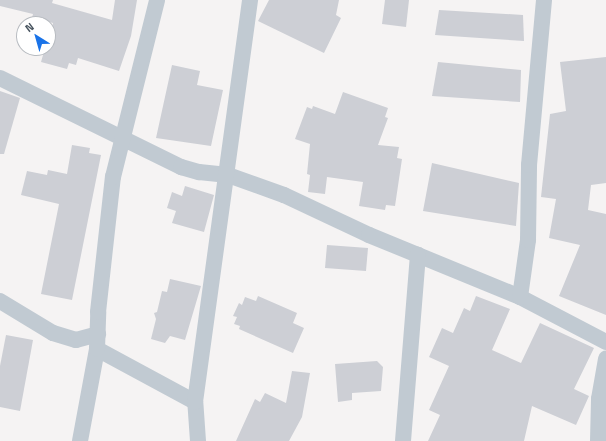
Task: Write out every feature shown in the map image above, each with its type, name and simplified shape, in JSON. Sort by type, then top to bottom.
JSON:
[{"type":"street","points":[[80,441],[97,342],[107,214],[123,138],[157,0]]},
{"type":"street","points":[[198,441],[195,402],[212,262],[228,175],[250,0]]},
{"type":"street","points":[[520,297],[528,240],[529,165],[544,0]]},
{"type":"street","points":[[0,78],[181,167],[199,172],[228,175],[284,195],[369,235],[520,297],[606,342]]},
{"type":"street","points":[[403,441],[418,255]]},
{"type":"street","points":[[0,301],[53,333],[76,340],[97,342],[195,402]]},
{"type":"street","points":[[598,441],[599,400],[606,359]]},
{"type":"building","points":[[0,0],[53,0],[52,3],[112,20],[115,0],[137,0],[131,36],[119,71],[78,58],[76,65],[69,63],[67,69],[41,62],[43,56],[56,56],[56,16],[32,16],[33,14],[0,6]]},
{"type":"building","points":[[269,0],[339,0],[336,15],[341,18],[324,53],[258,21]]},
{"type":"building","points":[[385,0],[409,0],[406,27],[382,24]]},
{"type":"building","points":[[439,10],[523,15],[524,41],[435,35]]},
{"type":"building","points":[[606,57],[606,183],[591,185],[588,210],[606,214],[606,315],[559,296],[580,245],[549,238],[556,199],[541,197],[550,114],[566,111],[560,62]]},
{"type":"building","points":[[438,62],[521,70],[520,102],[432,96]]},
{"type":"building","points":[[172,65],[200,71],[197,85],[223,90],[211,146],[156,138]]},
{"type":"building","points":[[0,91],[20,98],[4,154],[0,154]]},
{"type":"building","points":[[343,92],[388,108],[385,117],[388,118],[378,145],[399,147],[397,158],[402,159],[395,206],[386,205],[385,210],[359,206],[363,182],[327,177],[325,194],[308,192],[310,175],[307,174],[310,144],[295,139],[307,107],[312,109],[313,106],[335,114]]},
{"type":"building","points":[[72,145],[90,148],[89,153],[101,155],[72,300],[41,294],[59,204],[21,195],[27,171],[47,175],[48,170],[67,174]]},
{"type":"building","points":[[432,163],[519,183],[516,226],[423,211]]},
{"type":"building","points":[[185,186],[214,195],[204,232],[172,223],[176,211],[167,208],[172,192],[182,196]]},
{"type":"building","points":[[327,245],[368,248],[366,271],[325,268]]},
{"type":"building","points":[[170,279],[201,286],[185,340],[170,336],[165,343],[151,339],[156,319],[154,313],[157,312],[162,291],[167,292]]},
{"type":"building","points":[[258,296],[297,313],[293,323],[304,328],[293,353],[239,329],[240,326],[234,324],[237,317],[233,316],[239,303],[242,305],[245,297],[256,301]]},
{"type":"building","points":[[476,296],[510,309],[492,350],[521,363],[540,323],[594,348],[574,389],[589,396],[576,425],[532,406],[524,441],[428,441],[440,415],[429,410],[449,366],[429,357],[442,328],[453,333],[464,308],[470,311]]},
{"type":"building","points":[[6,335],[33,340],[20,411],[0,407],[0,366]]},
{"type":"building","points":[[377,361],[383,367],[381,391],[352,393],[352,400],[338,402],[335,364]]},
{"type":"building","points":[[292,371],[310,373],[302,417],[289,441],[236,441],[255,399],[260,402],[265,393],[286,403]]}]
